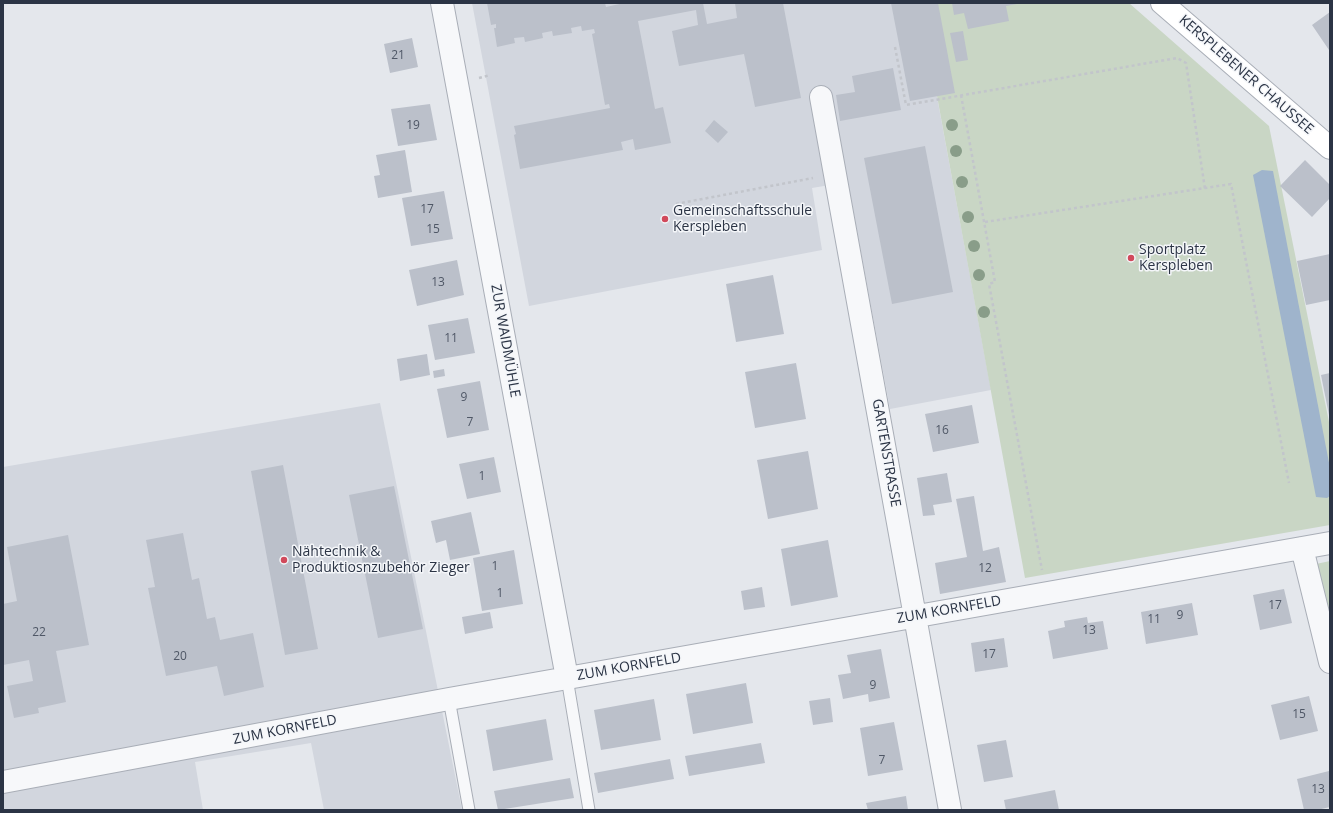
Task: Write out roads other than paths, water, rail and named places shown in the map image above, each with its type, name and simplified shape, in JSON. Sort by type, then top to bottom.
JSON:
[{"type":"main road","name":"KERSPLEBENER CHAUSSEE","points":[[1162,3],[1330,148]]},
{"type":"street","name":"ZUR WAIDMÜHLE","points":[[442,3],[567,678]]},
{"type":"street","name":"GARTENSTRASSE","points":[[821,97],[950,810]]},
{"type":"street","name":"ZUM KORNFELD","points":[[3,782],[449,699],[1330,543]]},
{"type":"street","points":[[1302,548],[1330,662]]},
{"type":"lane","name":"ZUM KORNFELD","points":[[567,678],[589,810]]},
{"type":"lane","points":[[449,699],[469,810]]},
{"type":"water","points":[[1262,170],[1273,171],[1330,468],[1330,496],[1327,498],[1316,497],[1253,175]]},
{"type":"place","name":"Gemeinschaftsschule Kerspleben","points":[[665,219]]},
{"type":"place","name":"Sportplatz Kerspleben","points":[[1131,258]]},
{"type":"place","name":"Nähtechnik & Produktiosnzubehör Zieger","points":[[284,560]]}]
